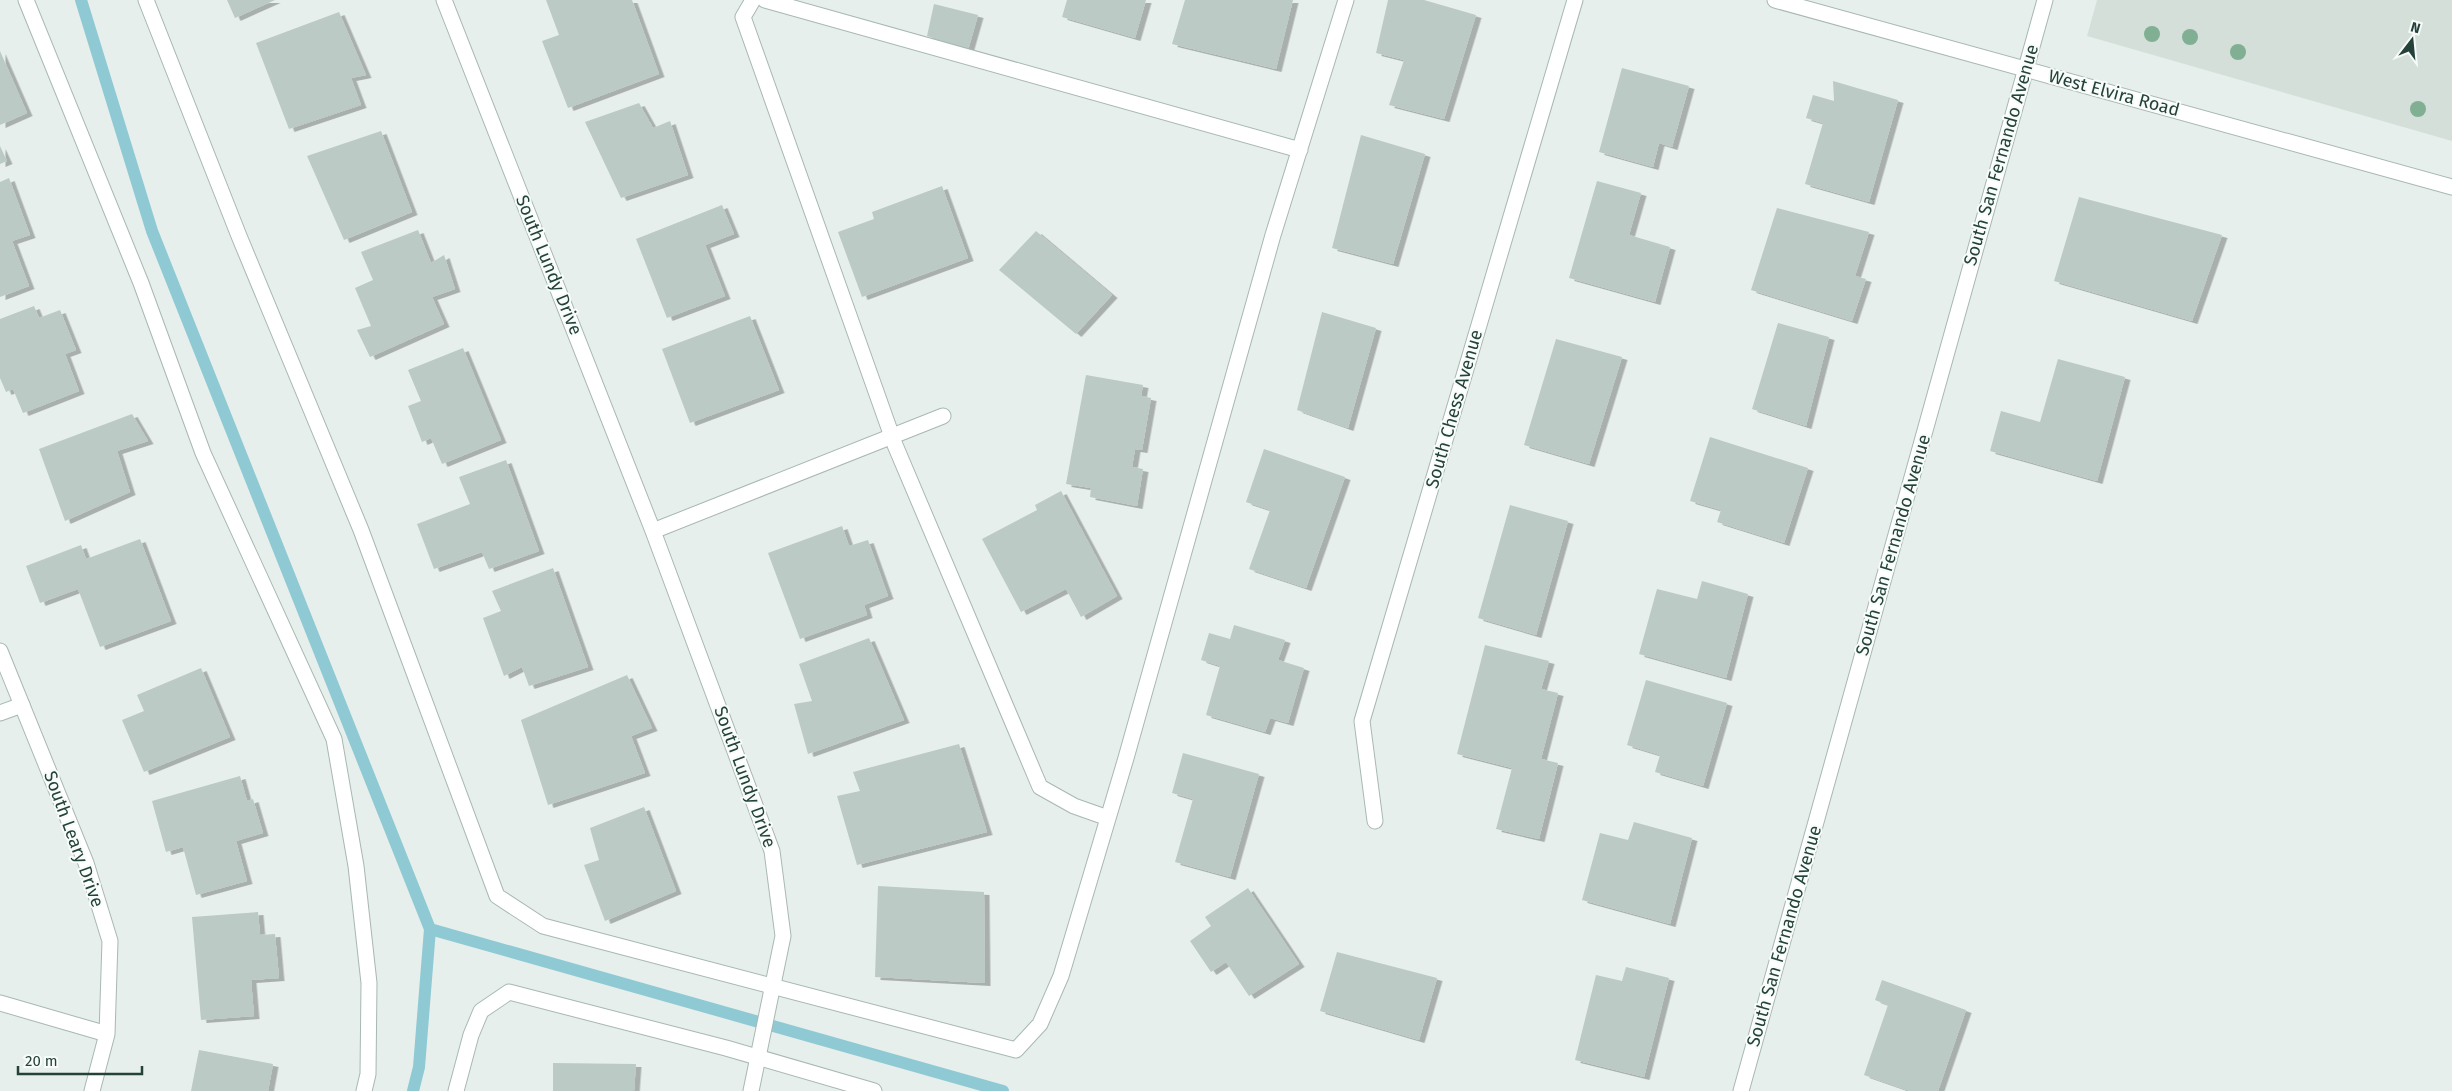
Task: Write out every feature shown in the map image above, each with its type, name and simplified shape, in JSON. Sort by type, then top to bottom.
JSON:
[{"type":"street","points":[[26,0],[141,283],[203,453],[334,740],[356,866],[369,983],[368,1074],[364,1091]]},
{"type":"street","points":[[146,0],[239,236],[361,530],[497,896],[543,926],[1016,1050],[1040,1024],[1061,976],[1108,818],[1271,245],[1346,0]]},
{"type":"street","name":"South Lundy Drive","points":[[444,0],[654,530],[772,851],[783,936],[751,1091]]},
{"type":"street","points":[[753,0],[743,17],[892,436],[1040,787],[1074,806],[1108,818]]},
{"type":"street","points":[[765,0],[1300,150]]},
{"type":"street","name":"South Chess Avenue","points":[[1374,821],[1362,721],[1575,0]]},
{"type":"street","name":"West Elvira Road","points":[[1776,0],[2452,187]]},
{"type":"street","name":"South San Fernando Avenue","points":[[1741,1091],[2045,0]]},
{"type":"street","points":[[654,530],[943,416]]},
{"type":"street","name":"South Leary Drive","points":[[0,651],[86,863],[110,941],[107,1034],[92,1091]]},
{"type":"street","points":[[0,712],[22,705]]},
{"type":"street","points":[[456,1091],[470,1035],[481,1011],[510,992],[758,1057],[874,1091]]},
{"type":"street","points":[[0,1003],[107,1034]]},
{"type":"shaded area","points":[[2097,0],[2452,0],[2452,141],[2087,36]]},
{"type":"building","points":[[227,0],[275,0],[235,18]]},
{"type":"building","points":[[546,0],[632,0],[659,74],[568,108],[542,41],[559,35]]},
{"type":"building","points":[[1067,0],[1146,0],[1135,38],[1062,17]]},
{"type":"building","points":[[1185,0],[1293,0],[1276,69],[1172,44]]},
{"type":"building","points":[[1388,0],[1424,0],[1476,15],[1444,119],[1389,105],[1404,60],[1376,53]]},
{"type":"building","points":[[934,4],[978,15],[968,50],[927,36]]},
{"type":"building","points":[[339,12],[366,75],[351,78],[361,105],[289,129],[256,43]]},
{"type":"building","points":[[0,51],[27,113],[0,125]]},
{"type":"building","points":[[1622,68],[1689,86],[1672,147],[1659,143],[1653,167],[1599,152]]},
{"type":"building","points":[[1833,81],[1898,100],[1869,202],[1805,184],[1823,123],[1806,118],[1813,95],[1834,101]]},
{"type":"building","points":[[639,103],[653,128],[670,121],[688,175],[621,198],[585,122]]},
{"type":"building","points":[[381,131],[412,212],[344,240],[307,156]]},
{"type":"building","points":[[1361,135],[1425,154],[1393,264],[1332,248]]},
{"type":"building","points":[[0,146],[7,161],[0,164]]},
{"type":"building","points":[[9,178],[30,235],[12,241],[29,286],[0,297],[0,182]]},
{"type":"building","points":[[1597,181],[1641,193],[1629,235],[1670,247],[1655,302],[1569,278]]},
{"type":"building","points":[[942,186],[968,258],[862,297],[838,232],[874,219],[872,212]]},
{"type":"building","points":[[2079,197],[2222,235],[2192,321],[2054,281]]},
{"type":"building","points":[[722,205],[734,234],[705,245],[725,296],[667,318],[636,239]]},
{"type":"building","points":[[1777,208],[1869,232],[1855,276],[1866,279],[1852,321],[1751,290]]},
{"type":"building","points":[[418,230],[431,263],[444,255],[455,289],[432,297],[444,324],[370,357],[357,330],[371,326],[355,288],[373,280],[361,252]]},
{"type":"building","points":[[1036,231],[1112,295],[1076,334],[999,270]]},
{"type":"building","points":[[34,306],[39,318],[60,310],[76,350],[65,354],[79,391],[23,413],[13,389],[6,392],[0,378],[0,319]]},
{"type":"building","points":[[1322,312],[1376,328],[1348,428],[1297,410]]},
{"type":"building","points":[[750,316],[779,390],[690,423],[662,349]]},
{"type":"building","points":[[1778,323],[1829,337],[1806,426],[1752,409]]},
{"type":"building","points":[[1556,339],[1622,357],[1589,464],[1524,445]]},
{"type":"building","points":[[463,348],[501,440],[442,464],[431,438],[422,442],[408,406],[421,401],[408,370]]},
{"type":"building","points":[[2058,359],[2125,377],[2097,481],[1990,451],[2001,411],[2040,422]]},
{"type":"building","points":[[1086,375],[1143,385],[1141,396],[1151,398],[1142,450],[1135,449],[1132,467],[1143,469],[1137,506],[1090,497],[1091,488],[1066,484]]},
{"type":"building","points":[[132,414],[148,441],[117,451],[130,492],[65,521],[39,449]]},
{"type":"building","points":[[1710,437],[1808,468],[1784,543],[1717,522],[1721,510],[1690,501]]},
{"type":"building","points":[[1264,449],[1345,477],[1306,588],[1249,569],[1270,510],[1246,502]]},
{"type":"building","points":[[506,460],[539,551],[489,569],[482,552],[434,569],[417,524],[470,504],[459,477]]},
{"type":"building","points":[[1061,491],[1117,596],[1081,617],[1066,589],[1021,612],[982,539],[1037,510],[1035,505]]},
{"type":"building","points":[[1510,505],[1568,521],[1536,635],[1478,618]]},
{"type":"building","points":[[842,526],[849,546],[868,540],[888,596],[864,605],[867,615],[800,639],[768,553]]},
{"type":"building","points":[[140,539],[171,621],[100,647],[78,589],[40,603],[26,566],[81,545],[86,559]]},
{"type":"building","points":[[553,568],[588,667],[529,686],[522,667],[504,676],[483,618],[501,611],[492,591]]},
{"type":"building","points":[[1702,581],[1748,594],[1726,678],[1639,654],[1657,589],[1697,599]]},
{"type":"building","points":[[1234,625],[1285,640],[1278,660],[1304,668],[1288,723],[1270,718],[1265,732],[1206,715],[1220,666],[1201,660],[1209,633],[1230,639]]},
{"type":"building","points":[[869,638],[904,720],[808,754],[794,704],[812,701],[799,664]]},
{"type":"building","points":[[1485,645],[1549,661],[1541,689],[1558,693],[1541,759],[1558,763],[1539,839],[1496,829],[1512,768],[1457,754]]},
{"type":"building","points":[[201,668],[230,737],[144,772],[122,720],[144,711],[137,695]]},
{"type":"building","points":[[627,675],[652,728],[631,736],[645,773],[548,805],[521,720]]},
{"type":"building","points":[[1646,680],[1727,703],[1703,786],[1655,772],[1660,755],[1627,745]]},
{"type":"building","points":[[959,744],[987,832],[857,865],[837,796],[860,791],[853,772]]},
{"type":"building","points":[[1183,753],[1259,774],[1230,877],[1175,862],[1193,799],[1172,793]]},
{"type":"building","points":[[240,776],[247,801],[253,799],[263,833],[236,841],[247,881],[196,895],[183,847],[166,852],[152,801]]},
{"type":"building","points":[[644,807],[676,891],[605,921],[584,865],[599,860],[590,828]]},
{"type":"building","points":[[1634,822],[1692,838],[1670,924],[1582,900],[1600,833],[1628,840]]},
{"type":"building","points":[[878,886],[984,892],[985,983],[875,977]]},
{"type":"building","points":[[1248,888],[1299,964],[1249,996],[1226,962],[1211,972],[1190,941],[1211,926],[1205,917]]},
{"type":"building","points":[[258,912],[260,935],[275,934],[279,978],[251,980],[254,1016],[201,1020],[192,917]]},
{"type":"building","points":[[1337,952],[1437,978],[1419,1040],[1320,1011]]},
{"type":"building","points":[[1626,967],[1669,978],[1644,1077],[1575,1060],[1596,975],[1622,981]]},
{"type":"building","points":[[1882,980],[1966,1010],[1938,1091],[1910,1091],[1864,1075],[1888,1005],[1875,1000]]},
{"type":"building","points":[[199,1050],[273,1064],[268,1091],[191,1091]]},
{"type":"building","points":[[553,1063],[636,1064],[634,1091],[553,1091]]},
{"type":"waterway","points":[[81,0],[152,231],[430,929],[419,1067],[413,1091]]},
{"type":"waterway","points":[[430,929],[1003,1091]]}]
